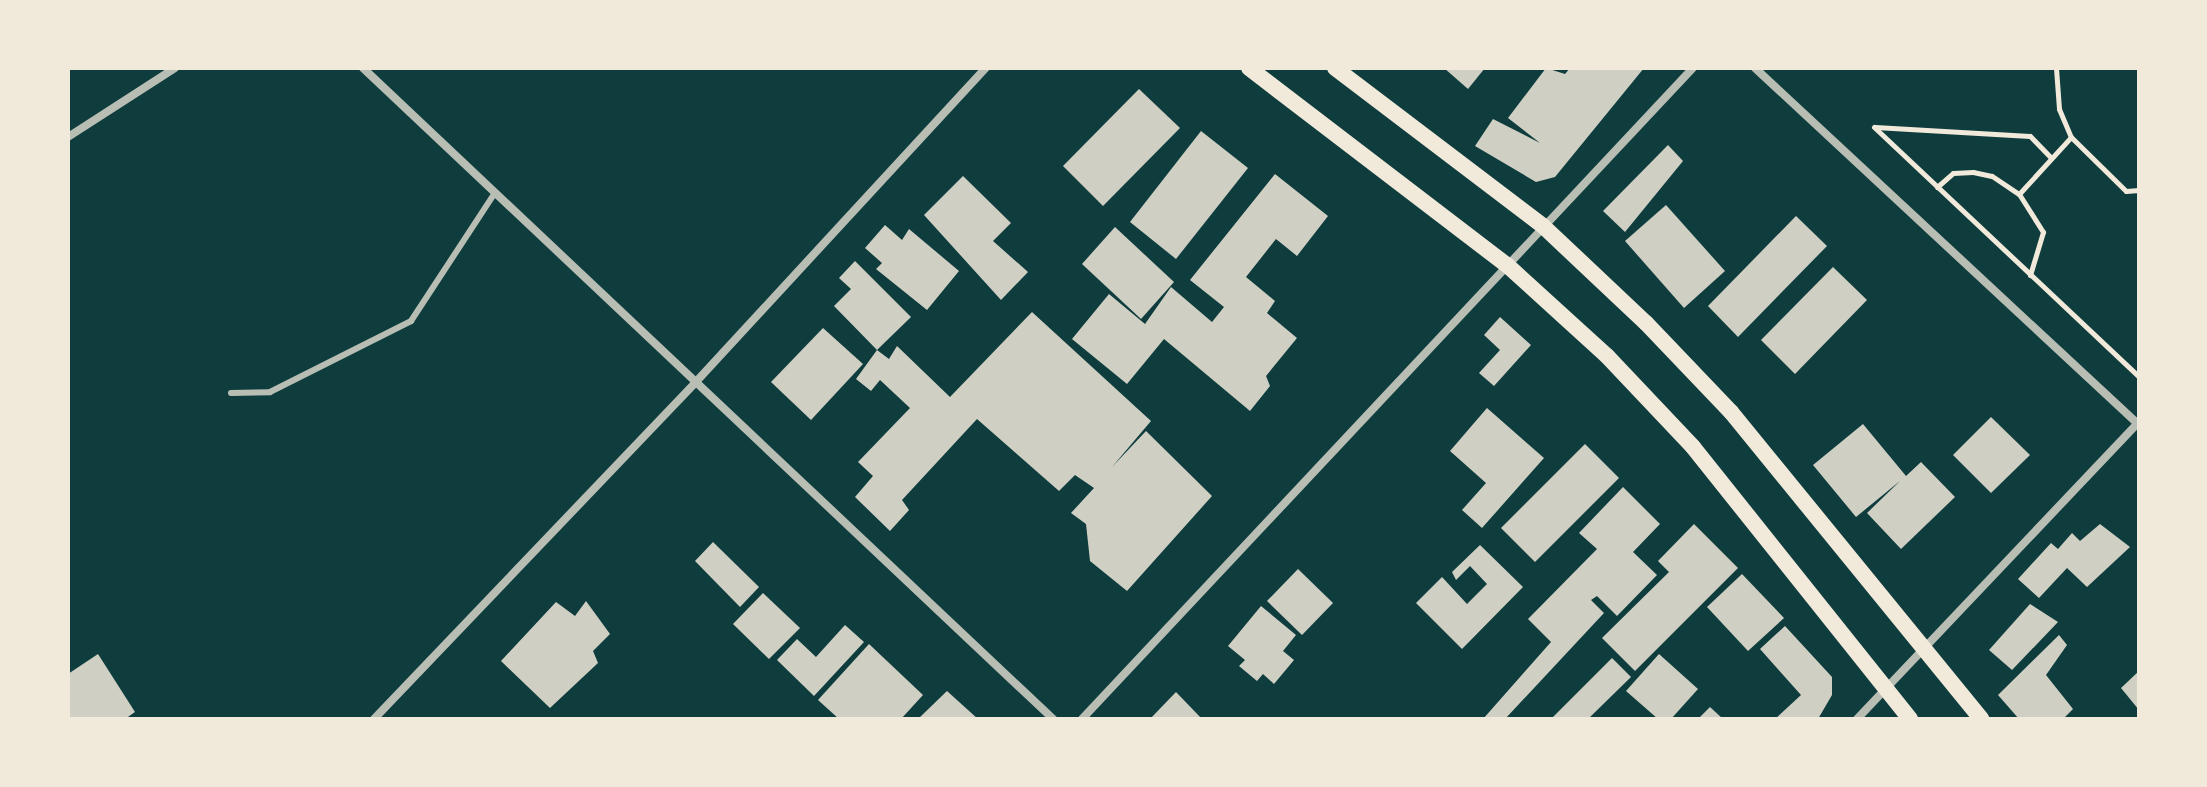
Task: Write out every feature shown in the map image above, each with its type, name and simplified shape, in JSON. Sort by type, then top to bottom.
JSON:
[{"type":"main road","points":[[1249,68],[1507,265],[1607,356],[1693,447],[1910,719]]},
{"type":"main road","points":[[1335,68],[1543,226],[1646,323],[1731,412],[1981,719]]},
{"type":"street","points":[[68,137],[175,68]]},
{"type":"street","points":[[363,68],[694,384],[1053,719]]},
{"type":"street","points":[[374,719],[694,384],[986,68]]},
{"type":"street","points":[[1082,719],[1693,68]]},
{"type":"street","points":[[1755,68],[2138,424],[1857,719]]},
{"type":"lane","points":[[231,393],[270,392],[411,321],[494,194]]},
{"type":"path","points":[[2056,68],[2059,109],[2071,137],[2126,191],[2139,190]]},
{"type":"path","points":[[2051,158],[2030,136],[1874,127],[2139,377]]},
{"type":"path","points":[[2019,194],[2071,137]]},
{"type":"path","points":[[1937,187],[1953,173],[1973,172],[1992,176],[2019,194],[2043,232],[2030,275]]},
{"type":"building","points":[[1444,68],[1485,68],[1468,89]]},
{"type":"building","points":[[1546,68],[1565,74],[1570,68],[1644,68],[1555,177],[1536,182],[1475,146],[1493,119],[1540,143],[1508,118]]},
{"type":"building","points":[[1139,89],[1180,128],[1103,206],[1063,166]]},
{"type":"building","points":[[1201,131],[1248,168],[1176,259],[1130,222]]},
{"type":"building","points":[[1668,145],[1683,161],[1625,232],[1603,211]]},
{"type":"building","points":[[1275,174],[1328,216],[1297,256],[1276,239],[1246,277],[1275,301],[1267,313],[1297,338],[1266,376],[1270,386],[1250,411],[1164,339],[1127,384],[1072,339],[1109,294],[1145,324],[1171,287],[1212,322],[1224,307],[1190,280]]},
{"type":"building","points":[[963,176],[1011,223],[993,241],[1028,272],[1001,300],[924,215]]},
{"type":"building","points":[[1666,205],[1725,271],[1684,308],[1625,241]]},
{"type":"building","points":[[1796,216],[1827,246],[1738,337],[1708,306]]},
{"type":"building","points":[[885,225],[902,240],[909,229],[959,271],[927,310],[876,269],[882,263],[865,248]]},
{"type":"building","points":[[1115,227],[1174,282],[1141,319],[1082,264]]},
{"type":"building","points":[[855,261],[911,317],[877,350],[834,306],[851,289],[839,278]]},
{"type":"building","points":[[1833,267],[1867,300],[1795,374],[1761,340]]},
{"type":"building","points":[[1032,312],[1151,421],[1112,467],[1146,431],[1212,496],[1127,591],[1090,561],[1086,524],[1071,513],[1094,488],[1075,475],[1059,491],[977,419],[902,500],[909,510],[890,531],[855,497],[873,476],[858,462],[910,408],[880,380],[871,391],[856,379],[877,350],[889,359],[897,346],[950,397]]},
{"type":"building","points":[[1500,317],[1531,345],[1494,386],[1479,373],[1500,350],[1484,335]]},
{"type":"building","points":[[823,328],[863,364],[811,420],[771,382]]},
{"type":"building","points":[[1487,408],[1544,458],[1482,528],[1462,510],[1486,483],[1450,451]]},
{"type":"building","points":[[1991,417],[2030,455],[1991,493],[1953,455]]},
{"type":"building","points":[[1863,424],[1906,476],[1921,462],[1955,497],[1901,549],[1867,513],[1900,481],[1856,517],[1813,465]]},
{"type":"building","points":[[1585,444],[1619,478],[1535,562],[1501,528]]},
{"type":"building","points":[[1623,487],[1660,524],[1633,552],[1657,575],[1617,616],[1597,596],[1591,600],[1604,613],[1505,719],[1483,719],[1551,642],[1528,619],[1597,549],[1579,533]]},
{"type":"building","points":[[1694,524],[1738,568],[1635,671],[1602,638],[1669,572],[1658,561]]},
{"type":"building","points":[[2100,524],[2130,547],[2087,587],[2067,568],[2039,598],[2018,579],[2051,543],[2058,549],[2072,533],[2080,541]]},
{"type":"building","points":[[713,542],[759,587],[740,607],[695,561]]},
{"type":"building","points":[[1480,545],[1523,587],[1462,649],[1416,603],[1442,577],[1467,604],[1487,584],[1470,566],[1456,580],[1452,572]]},
{"type":"building","points":[[1298,569],[1333,603],[1302,635],[1267,601]]},
{"type":"building","points":[[1742,574],[1784,618],[1748,651],[1707,607]]},
{"type":"building","points":[[763,593],[800,628],[769,659],[733,624]]},
{"type":"building","points":[[586,601],[610,634],[593,651],[598,663],[550,708],[501,661],[556,602],[575,616]]},
{"type":"building","points":[[2030,604],[2058,622],[2012,670],[1989,650]]},
{"type":"building","points":[[1261,606],[1296,635],[1283,651],[1294,660],[1274,684],[1263,674],[1257,681],[1239,666],[1245,660],[1228,646]]},
{"type":"building","points":[[845,625],[864,642],[814,696],[777,660],[797,639],[816,657]]},
{"type":"building","points":[[1785,626],[1832,677],[1832,695],[1818,719],[1775,719],[1801,695],[1760,649]]},
{"type":"building","points":[[2059,635],[2067,645],[2046,675],[2073,709],[2063,719],[2019,719],[1998,695]]},
{"type":"building","points":[[869,644],[923,695],[901,719],[839,719],[818,700]]},
{"type":"building","points":[[98,654],[135,712],[125,719],[68,719],[68,674]]},
{"type":"building","points":[[1659,654],[1698,689],[1671,719],[1658,719],[1626,691]]},
{"type":"building","points":[[1612,658],[1631,677],[1588,719],[1551,719]]},
{"type":"building","points":[[2139,671],[2139,710],[2121,688]]},
{"type":"building","points":[[947,691],[978,719],[918,719]]},
{"type":"building","points":[[1176,692],[1202,719],[1150,719]]},
{"type":"building","points":[[1710,707],[1723,719],[1698,719]]}]
